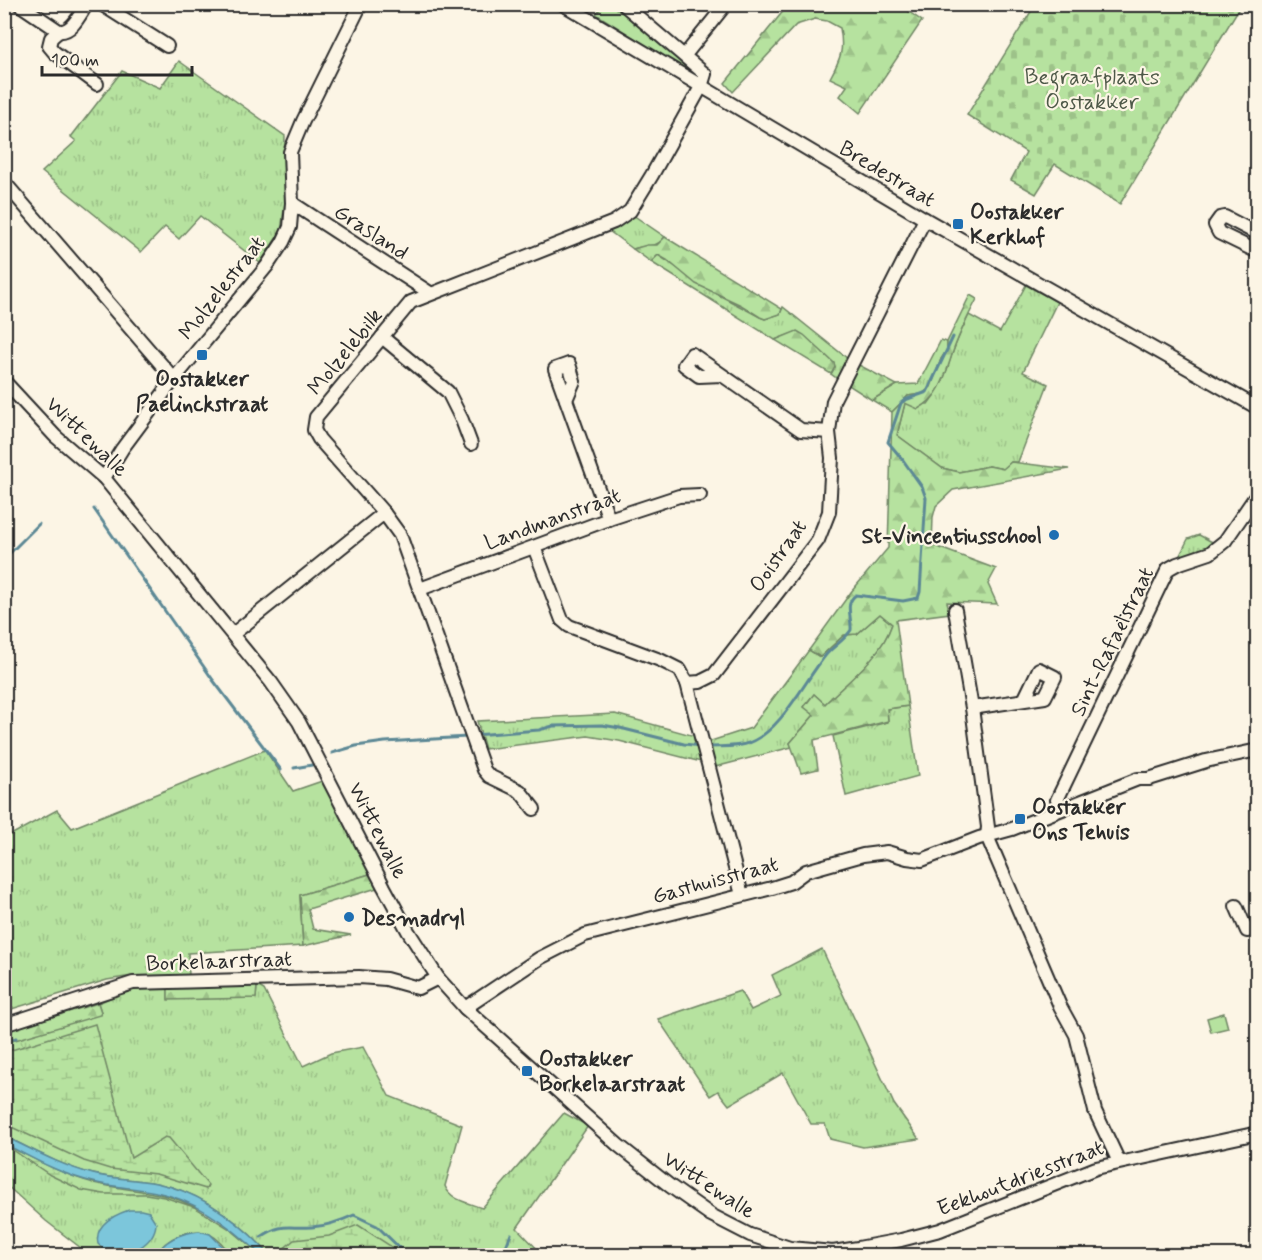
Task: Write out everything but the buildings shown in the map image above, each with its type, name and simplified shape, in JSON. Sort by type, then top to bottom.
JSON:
[{"type":"street","points":[[19,4],[64,32],[70,29],[87,4]]},
{"type":"street","points":[[101,4],[167,46]]},
{"type":"street","name":"Molzelestraat","points":[[104,478],[122,449],[174,379],[267,266],[283,242],[290,227],[292,203],[290,152],[361,4]]},
{"type":"street","name":"Bredestraat","points":[[563,4],[925,219],[1257,408]]},
{"type":"street","points":[[623,4],[705,74],[701,87]]},
{"type":"street","points":[[684,55],[726,4]]},
{"type":"street","points":[[59,31],[51,38],[49,46],[97,84]]},
{"type":"street","name":"Molzelebilk","points":[[534,809],[520,791],[489,776],[484,770],[400,535],[384,513],[319,440],[314,430],[316,417],[411,302],[614,222],[630,211],[701,87]]},
{"type":"street","points":[[4,182],[174,379]]},
{"type":"street","name":"Grasland","points":[[292,203],[430,293]]},
{"type":"street","points":[[1257,234],[1225,217],[1220,218],[1215,225],[1219,233],[1257,252]]},
{"type":"street","name":"Ooistraat","points":[[687,683],[699,682],[714,675],[818,540],[830,512],[832,458],[829,432],[833,401],[925,219]]},
{"type":"street","points":[[382,336],[448,392],[471,444]]},
{"type":"street","points":[[722,375],[801,430],[829,432]]},
{"type":"street","name":"Wittewalle","points":[[4,381],[55,436],[104,478],[233,634],[299,722],[408,931],[438,978],[465,1008],[618,1145],[711,1215],[750,1235],[790,1248],[835,1254]]},
{"type":"street","points":[[566,400],[609,519]]},
{"type":"street","name":"Sint-Rafaëlstraat","points":[[1060,809],[1057,800],[1168,569],[1218,548],[1257,493]]},
{"type":"street","name":"Landmanstraat","points":[[420,589],[609,519],[679,496],[700,495]]},
{"type":"street","points":[[233,634],[384,513]]},
{"type":"street","points":[[534,548],[562,620],[569,626],[660,660],[680,670],[687,683],[742,895]]},
{"type":"street","points":[[955,610],[972,708],[988,827],[987,836],[1060,1006],[1076,1035],[1095,1111],[1119,1162]]},
{"type":"street","points":[[972,708],[1024,700]]},
{"type":"street","name":"Gasthuisstraat","points":[[465,1008],[540,958],[585,935],[791,882],[806,871],[863,855],[887,852],[922,860],[1012,829],[1138,779],[1149,779],[1206,761],[1257,750]]},
{"type":"street","points":[[1236,906],[1247,931],[1257,927]]},
{"type":"street","name":"Borkelaarstraat","points":[[4,1025],[133,983],[359,977],[386,979],[418,988],[438,978]]},
{"type":"street","name":"Eekhoutdriesstraat","points":[[835,1254],[921,1236],[1096,1168],[1257,1133]]},
{"type":"green space","points":[[789,4],[899,5],[922,21],[860,113],[840,96],[847,86],[830,78],[841,54],[840,28],[827,21],[815,19],[796,25],[733,92],[725,83]]},
{"type":"green space","points":[[603,5],[615,5],[693,68],[692,72],[690,73],[596,14]]},
{"type":"green space","name":"Begraafplaats Oostakker","points":[[1035,5],[1241,5],[1120,204],[1055,164],[1036,194],[1011,180],[1026,152],[967,115]]},
{"type":"green space","points":[[179,61],[285,136],[286,195],[281,231],[260,263],[200,216],[179,239],[165,227],[141,252],[42,172],[76,141],[71,137],[122,71],[160,88]]},
{"type":"green space","points":[[633,215],[665,237],[662,241],[655,245],[633,249],[609,231]]},
{"type":"green space","points":[[665,237],[782,309],[780,314],[765,319],[760,317],[741,305],[696,284],[658,255],[651,262],[633,249],[657,245]]},
{"type":"green space","points":[[658,255],[717,294],[760,317],[765,319],[780,314],[783,307],[848,359],[839,380],[831,374],[835,367],[796,332],[775,340],[651,262]]},
{"type":"green space","points":[[1026,285],[1057,302],[1023,372],[1048,384],[1018,462],[1011,462],[1004,469],[989,466],[959,472],[942,468],[897,435],[905,403],[928,404],[934,396],[942,383],[969,315],[1000,332]]},
{"type":"green space","points":[[970,295],[977,299],[960,334],[938,390],[926,404],[918,409],[905,403],[897,435],[942,468],[959,472],[989,466],[1003,469],[1011,462],[1069,469],[953,490],[936,506],[933,517],[932,545],[996,569],[988,584],[997,604],[947,602],[950,613],[896,620],[908,706],[887,709],[888,721],[814,740],[818,769],[801,773],[790,743],[814,715],[804,707],[814,694],[825,704],[854,677],[880,647],[892,624],[880,614],[857,634],[844,635],[820,657],[809,650],[851,592],[888,548],[892,412],[908,396],[922,394],[931,387],[941,359],[947,350],[947,342]]},
{"type":"green space","points":[[797,331],[834,363],[835,367],[831,374],[775,340]]},
{"type":"green space","points":[[941,340],[947,342],[947,350],[941,359],[931,387],[922,394],[908,396],[892,412],[872,400],[897,385],[918,384]]},
{"type":"green space","points":[[857,364],[897,385],[872,400],[847,384]]},
{"type":"green space","points":[[1199,535],[1216,544],[1178,559],[1188,539]]},
{"type":"green space","points":[[880,614],[892,624],[880,647],[863,668],[825,704],[814,694],[804,706],[814,715],[790,743],[792,747],[715,767],[708,742],[751,728],[809,650],[820,657],[844,635],[857,634]]},
{"type":"green space","points":[[908,706],[918,776],[846,796],[833,736],[888,722],[887,709]]},
{"type":"green space","points":[[615,714],[695,736],[701,762],[619,741],[588,736],[485,749],[477,721]]},
{"type":"green space","points":[[265,750],[293,791],[325,780],[370,874],[300,895],[303,946],[188,953],[189,976],[132,976],[107,980],[5,1011],[5,838],[57,810],[72,828]]},
{"type":"green space","points":[[370,874],[377,888],[308,909],[313,929],[351,935],[303,946],[300,895]]},
{"type":"green space","points":[[822,949],[894,1104],[919,1139],[863,1147],[830,1139],[825,1124],[811,1124],[783,1073],[729,1105],[718,1091],[710,1096],[658,1019],[740,991],[751,1010],[781,996],[772,975]]},
{"type":"green space","points":[[257,986],[264,990],[303,1066],[331,1053],[363,1047],[389,1096],[462,1125],[445,1186],[451,1195],[461,1200],[482,1208],[564,1113],[588,1126],[517,1228],[543,1255],[270,1255],[233,1220],[189,1193],[156,1183],[81,1171],[5,1136],[4,1043],[101,1012],[98,1003],[136,987],[168,987],[168,999],[256,998]]},
{"type":"green space","points":[[257,986],[256,998],[168,1000],[168,987]]},
{"type":"green space","points":[[98,1003],[100,1015],[5,1043],[5,1031]]},
{"type":"green space","points":[[1224,1013],[1228,1028],[1211,1032],[1207,1018]]},
{"type":"green space","points":[[95,1024],[131,1158],[165,1137],[169,1138],[208,1185],[206,1189],[156,1174],[110,1169],[84,1161],[5,1124],[5,1052]]},
{"type":"green space","points":[[4,1144],[82,1180],[172,1197],[197,1208],[164,1197],[146,1194],[104,1194],[81,1190],[50,1175]]},
{"type":"green space","points":[[5,1144],[51,1166],[185,1201],[230,1229],[261,1255],[231,1255],[214,1237],[204,1232],[188,1232],[166,1243],[156,1255],[90,1255],[46,1221],[5,1184]]},
{"type":"green space","points":[[358,1225],[392,1247],[399,1255],[284,1256],[281,1251],[294,1240],[329,1236]]},
{"type":"water","points":[[4,1136],[81,1171],[156,1183],[189,1193],[233,1220],[270,1255],[261,1255],[226,1225],[185,1201],[156,1192],[81,1179],[48,1166],[5,1144]]},
{"type":"water","points":[[129,1210],[149,1212],[156,1223],[154,1231],[145,1243],[131,1252],[108,1254],[98,1244],[99,1231],[106,1222]]},
{"type":"water","points":[[199,1231],[210,1234],[231,1255],[156,1255],[174,1238]]},
{"type":"waterway","points":[[707,747],[744,745],[761,737],[782,717],[825,656],[851,630],[849,606],[856,595],[903,601],[918,598],[926,498],[922,487],[888,442],[901,403],[927,392],[953,337]]},
{"type":"waterway","points":[[94,509],[213,680],[281,770]]},
{"type":"waterway","points":[[4,559],[39,524]]},
{"type":"waterway","points":[[474,735],[539,730],[553,726],[602,725],[701,746]]},
{"type":"waterway","points":[[332,753],[356,746],[385,742],[467,737]]},
{"type":"waterway","points":[[294,768],[312,765]]},
{"type":"waterway","points":[[4,1042],[16,1038]]},
{"type":"waterway","points":[[261,1237],[275,1229],[323,1226],[354,1215],[377,1226],[408,1256]]},
{"type":"waterway","points":[[502,1256],[511,1234]]},
{"type":"place","name":"Oostakker Kerkhof","points":[[958,224]]},
{"type":"place","name":"Oostakker Paelinckstraat","points":[[202,355]]},
{"type":"place","name":"St-Vincentiusschool","points":[[1054,535]]},
{"type":"place","name":"Oostakker Ons Tehuis","points":[[1020,819]]},
{"type":"place","name":"Desmadryl","points":[[349,917]]},
{"type":"place","name":"Oostakker Borkelaarstraat","points":[[527,1071]]}]
